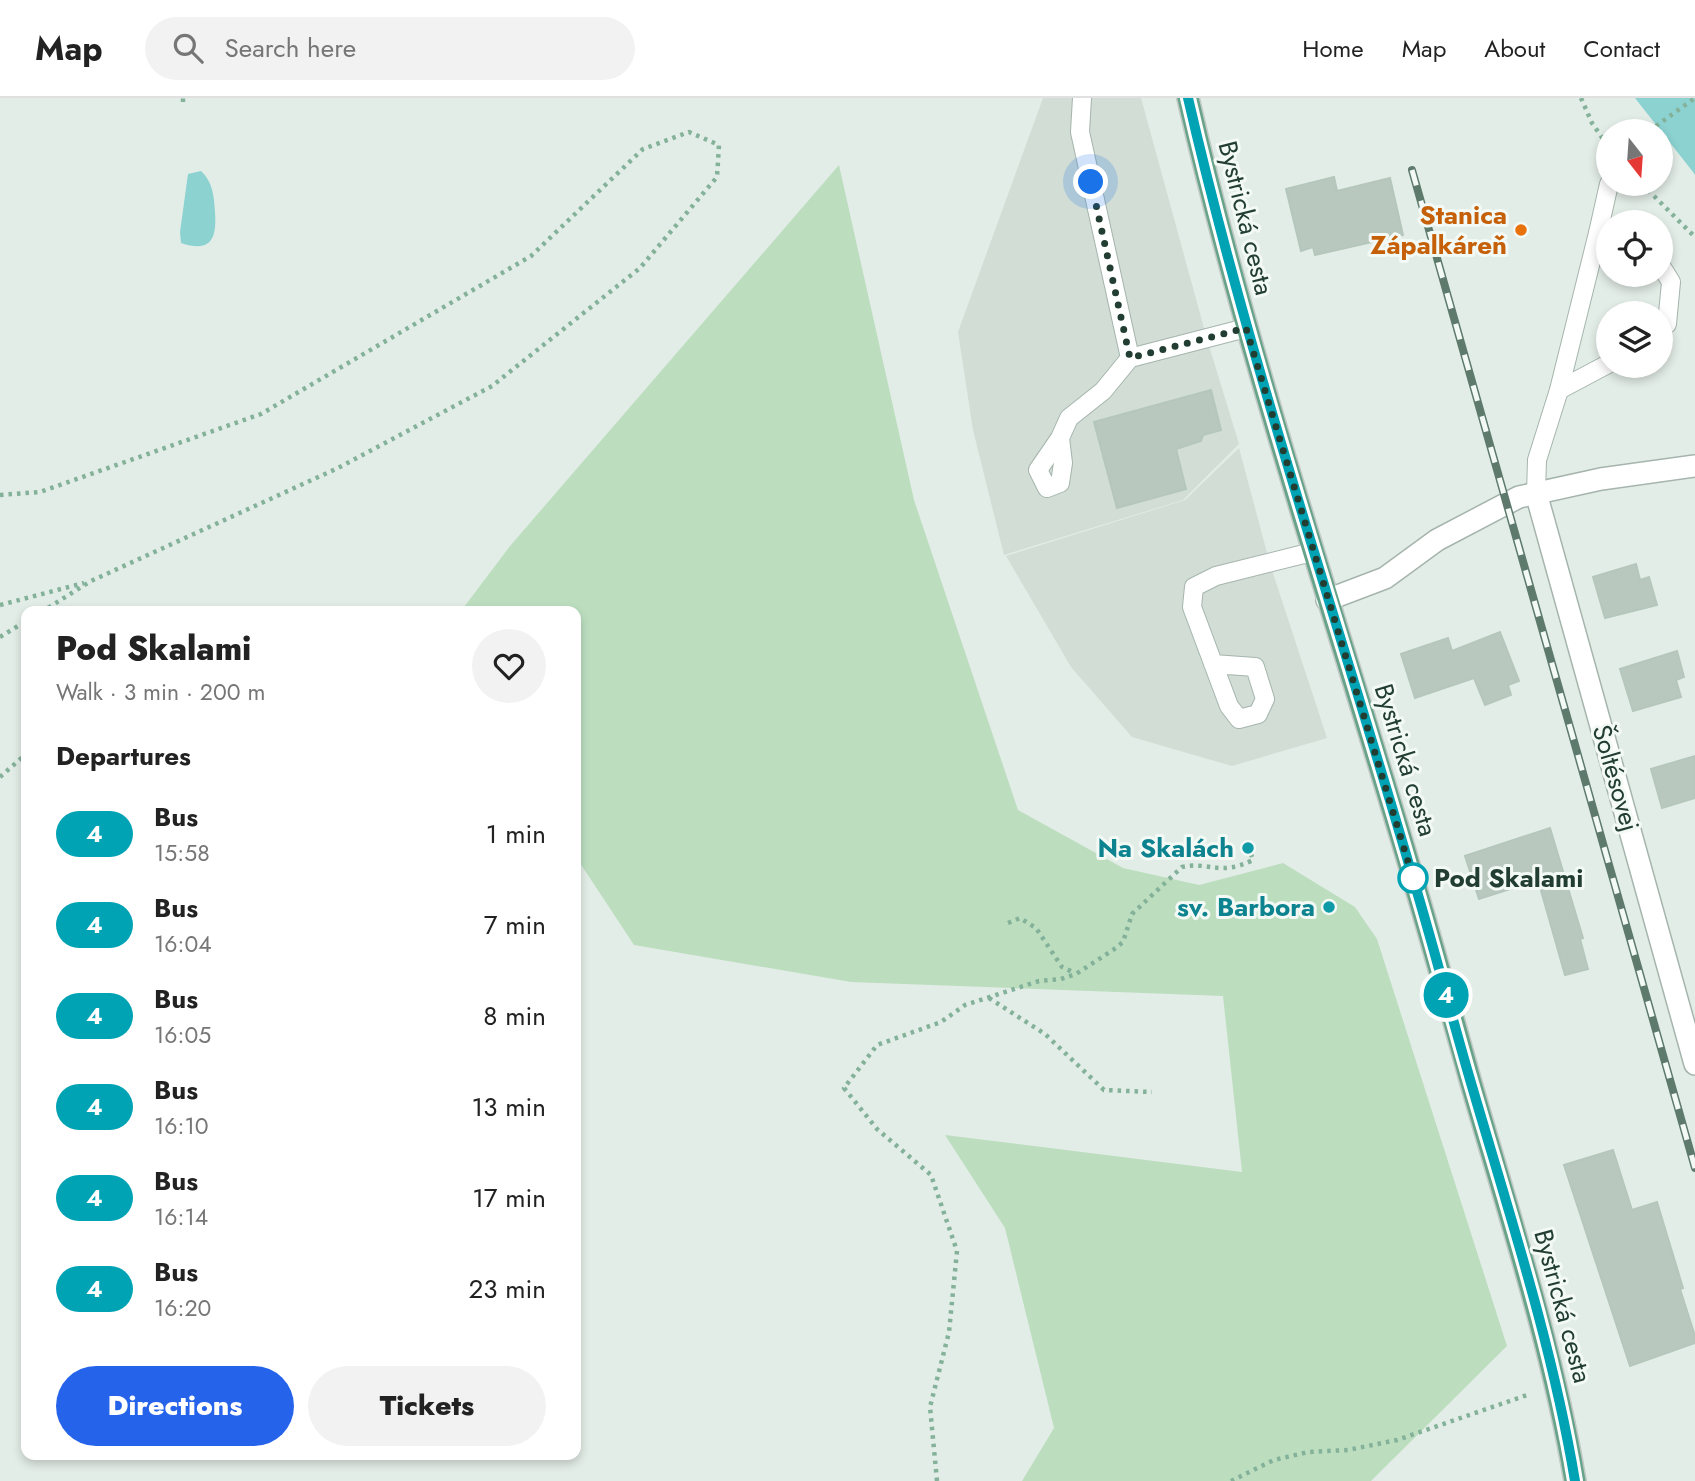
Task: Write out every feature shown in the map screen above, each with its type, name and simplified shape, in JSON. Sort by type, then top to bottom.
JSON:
[{"type":"main road","name":"Bystrická cesta","points":[[1188,98],[1216,221],[1246,328],[1410,868],[1503,1187],[1552,1366],[1575,1481]]},
{"type":"street","points":[[1327,600],[1385,578],[1437,540],[1519,497],[1601,479],[1695,466]]},
{"type":"street","name":"Šoltésovej","points":[[1536,493],[1695,1063]]},
{"type":"lane","points":[[1082,98],[1080,132],[1130,358]]},
{"type":"lane","points":[[1536,493],[1537,460],[1596,259]]},
{"type":"lane","points":[[1060,438],[1069,418],[1103,391],[1130,358],[1246,328]]},
{"type":"lane","points":[[1559,390],[1596,370]]},
{"type":"lane","points":[[1213,664],[1192,607],[1194,587],[1216,576],[1312,551]]},
{"type":"path","points":[[1581,98],[1596,128]]},
{"type":"path","points":[[1666,119],[1695,98]]},
{"type":"path","points":[[0,495],[40,492],[261,414],[531,256],[643,149],[689,132],[719,145],[717,177],[640,268],[492,386],[338,468],[91,582],[51,606]]},
{"type":"path","points":[[1654,196],[1695,237]]},
{"type":"path","points":[[0,605],[91,582]]},
{"type":"path","points":[[0,637],[21,624]]},
{"type":"path","points":[[0,777],[21,758]]},
{"type":"path","points":[[937,1481],[930,1407],[950,1332],[957,1251],[931,1175],[877,1129],[844,1088],[877,1045],[941,1022],[965,1005],[1039,981],[1061,979],[1076,974],[1123,942],[1132,914],[1182,867],[1193,864],[1222,870],[1241,866],[1253,860],[1250,851]]},
{"type":"path","points":[[1008,923],[1020,918],[1036,928],[1062,967],[1076,974]]},
{"type":"path","points":[[988,997],[1045,1034],[1104,1090],[1152,1092]]},
{"type":"path","points":[[1231,1481],[1274,1460],[1308,1452],[1348,1450],[1397,1440],[1530,1394]]},
{"type":"shaded area","points":[[1043,98],[1141,98],[1207,339],[1239,444],[1183,500],[1004,555],[973,430],[958,332]]},
{"type":"shaded area","points":[[1239,448],[1270,564],[1327,738],[1232,766],[1132,737],[1071,667],[1006,556],[1185,500]]},
{"type":"green space","points":[[839,165],[914,500],[1018,810],[1123,868],[1199,885],[1283,863],[1355,907],[1377,939],[1507,1346],[1371,1481],[1022,1481],[1054,1428],[1005,1228],[945,1135],[1242,1172],[1223,996],[851,982],[634,945],[581,865],[581,606],[465,606],[510,546]]},
{"type":"water","points":[[1635,98],[1695,98],[1695,175],[1673,146],[1673,119],[1651,119]]},
{"type":"water","points":[[201,171],[212,190],[215,230],[205,245],[191,246],[181,243],[180,232],[188,174]]},
{"type":"building","points":[[1334,177],[1337,191],[1390,178],[1403,235],[1315,255],[1313,247],[1301,251],[1286,189]]},
{"type":"building","points":[[1211,390],[1221,430],[1203,435],[1201,441],[1176,449],[1186,489],[1117,508],[1094,422]]},
{"type":"building","points":[[1636,564],[1640,580],[1649,577],[1657,605],[1605,618],[1593,577]]},
{"type":"building","points":[[1500,632],[1519,681],[1508,685],[1511,695],[1485,705],[1474,678],[1415,698],[1401,654],[1448,638],[1452,651]]},
{"type":"building","points":[[1677,651],[1684,677],[1676,680],[1681,697],[1633,711],[1620,669]]},
{"type":"building","points":[[1695,756],[1695,798],[1662,808],[1651,769]]},
{"type":"building","points":[[1550,828],[1583,938],[1580,939],[1588,969],[1565,975],[1538,880],[1479,899],[1465,856]]},
{"type":"building","points":[[1613,1150],[1632,1210],[1657,1202],[1695,1336],[1695,1343],[1630,1366],[1564,1165]]},
{"type":"railway","points":[[1412,170],[1695,1168]]},
{"type":"bus line","name":"4","points":[[1188,98],[1216,221],[1256,365],[1410,868],[1503,1187],[1552,1366],[1575,1481]]},
{"type":"place","name":"Stanica Zápalkáreň","points":[[1521,230]]},
{"type":"place","name":"Na Skalách","points":[[1248,848]]},
{"type":"place","name":"Pod Skalami","points":[[1413,878]]},
{"type":"place","name":"sv. Barbora","points":[[1329,907]]},
{"type":"route","points":[[1091,182],[1130,358],[1246,328],[1413,878]]}]
